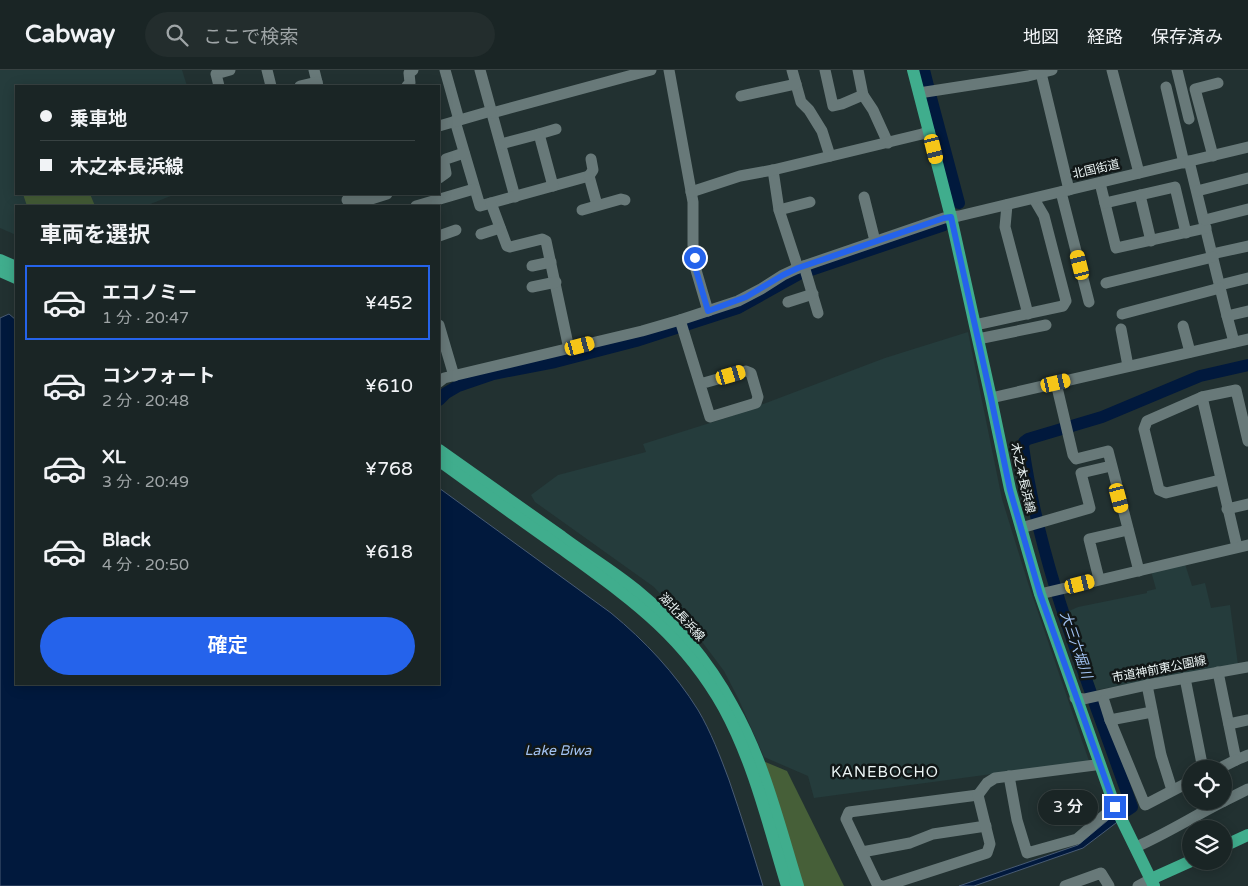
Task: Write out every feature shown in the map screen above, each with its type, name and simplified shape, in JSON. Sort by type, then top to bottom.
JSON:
[{"type":"main road","name":"木之本長浜線","points":[[913,70],[951,217],[1010,490],[1091,698],[1098,762],[1114,805],[1152,882]]},
{"type":"main road","points":[[0,260],[15,267]]},
{"type":"main road","points":[[0,271],[15,278]]},
{"type":"main road","name":"湖北長浜線","points":[[440,451],[634,589],[668,619],[690,644],[713,673],[733,706],[750,742],[798,886]]},
{"type":"main road","name":"湖北長浜線","points":[[440,462],[625,594],[659,624],[684,650],[706,679],[742,745],[787,886]]},
{"type":"main road","points":[[1232,842],[1248,835]]},
{"type":"main road","points":[[1152,882],[1182,866]]},
{"type":"street","points":[[219,85],[216,74],[230,70]]},
{"type":"street","points":[[267,70],[271,85]]},
{"type":"street","points":[[314,70],[318,84]]},
{"type":"street","points":[[408,85],[410,83],[408,73],[412,70]]},
{"type":"street","points":[[445,70],[464,153],[480,206],[589,176],[593,170],[591,159]]},
{"type":"street","points":[[480,70],[515,197]]},
{"type":"street","points":[[440,126],[651,70]]},
{"type":"street","points":[[668,70],[682,154],[691,192],[696,270],[708,311]]},
{"type":"street","points":[[792,70],[801,102],[822,131],[830,156]]},
{"type":"street","points":[[824,70],[833,106],[863,95]]},
{"type":"street","points":[[858,70],[863,95],[873,110],[888,142]]},
{"type":"street","points":[[1112,70],[1140,173]]},
{"type":"street","points":[[1177,70],[1189,120]]},
{"type":"street","points":[[919,92],[1047,71],[1065,191],[1089,302]]},
{"type":"street","points":[[1213,156],[1196,88],[1218,83]]},
{"type":"street","points":[[741,96],[796,84]]},
{"type":"street","points":[[1166,87],[1206,224],[1234,342]]},
{"type":"street","points":[[501,144],[556,130]]},
{"type":"street","points":[[691,192],[740,176],[773,170],[929,131]]},
{"type":"street","points":[[539,134],[553,186]]},
{"type":"street","name":"北国街道","points":[[444,378],[682,324],[708,311],[746,297],[783,275],[875,241],[951,217],[1034,199],[1248,147]]},
{"type":"street","points":[[440,178],[446,173],[444,163],[446,158],[464,153]]},
{"type":"street","points":[[773,170],[780,210],[813,294],[818,313]]},
{"type":"street","points":[[589,176],[597,206]]},
{"type":"street","points":[[1197,191],[1248,178]]},
{"type":"street","points":[[1100,183],[1116,248],[1186,232],[1248,209]]},
{"type":"street","points":[[1105,202],[1175,187],[1186,232]]},
{"type":"street","points":[[419,205],[474,188]]},
{"type":"street","points":[[1140,194],[1151,240]]},
{"type":"street","points":[[347,200],[368,200],[384,195]]},
{"type":"street","points":[[864,197],[875,241]]},
{"type":"street","points":[[582,210],[621,199],[625,200]]},
{"type":"street","points":[[975,325],[1063,306],[1066,301],[1044,216],[1034,199]]},
{"type":"street","points":[[780,210],[810,202]]},
{"type":"street","points":[[491,203],[508,246],[545,240],[552,262],[569,349]]},
{"type":"street","points":[[1006,205],[1005,227],[1028,314]]},
{"type":"street","points":[[481,234],[500,228]]},
{"type":"street","points":[[440,236],[456,230]]},
{"type":"street","points":[[1106,283],[1248,246]]},
{"type":"street","points":[[532,266],[552,262]]},
{"type":"street","points":[[1122,314],[1248,278]]},
{"type":"street","points":[[532,287],[556,282]]},
{"type":"street","points":[[788,302],[813,294]]},
{"type":"street","points":[[1227,316],[1248,311]]},
{"type":"street","points":[[682,324],[700,384],[710,417],[756,403],[758,397],[751,373],[746,371],[700,384]]},
{"type":"street","points":[[978,339],[1046,325]]},
{"type":"street","points":[[1183,326],[1190,352]]},
{"type":"street","points":[[1121,329],[1128,366]]},
{"type":"street","points":[[440,336],[444,378]]},
{"type":"street","points":[[991,398],[1248,339]]},
{"type":"street","points":[[1056,383],[1065,428],[1076,459],[1108,450],[1139,570]]},
{"type":"street","points":[[1220,480],[1166,493],[1159,490],[1144,429],[1148,421],[1202,397],[1248,388]]},
{"type":"street","points":[[1236,390],[1248,441]]},
{"type":"street","points":[[1050,592],[1242,546],[1220,480],[1202,397]]},
{"type":"street","points":[[1025,527],[1090,508],[1081,473],[1111,466]]},
{"type":"street","points":[[1228,508],[1248,504]]},
{"type":"street","points":[[1099,579],[1089,539],[1128,530]]},
{"type":"street","name":"市道神前東公園線","points":[[1091,698],[1147,685],[1248,667]]},
{"type":"street","points":[[1218,672],[1236,760]]},
{"type":"street","points":[[1185,678],[1201,760]]},
{"type":"street","points":[[1147,685],[1161,755],[1172,790]]},
{"type":"street","points":[[1091,698],[1110,720],[1145,804],[1182,785]]},
{"type":"street","points":[[1110,720],[1152,712]]},
{"type":"street","points":[[1229,724],[1248,720]]},
{"type":"street","points":[[1232,762],[1248,755]]},
{"type":"street","points":[[978,795],[990,844],[987,853],[883,886],[877,884],[846,819],[849,812],[978,795],[995,778],[1095,765],[1098,762]]},
{"type":"street","points":[[1009,776],[1017,820],[1027,852],[1077,838],[1112,809],[1114,805]]},
{"type":"street","points":[[1232,797],[1248,789]]},
{"type":"street","points":[[1136,847],[1170,831],[1206,810]]},
{"type":"street","points":[[862,852],[910,844],[933,834],[986,826]]},
{"type":"street","points":[[1065,886],[1101,872],[1109,886]]},
{"type":"street","points":[[1138,886],[1152,882]]},
{"type":"shaded area","points":[[0,70],[182,70],[187,85],[15,85],[15,195],[173,195],[148,205],[15,205],[15,235],[0,228]]},
{"type":"shaded area","points":[[968,332],[1002,499],[1028,583],[1089,761],[814,798],[808,776],[764,757],[724,671],[697,635],[654,587],[535,502],[531,495],[558,475],[646,452],[643,444],[729,417],[885,358]]},
{"type":"shaded area","points":[[1185,564],[1192,586],[1205,583],[1211,608],[1230,605],[1238,665],[1096,690],[1069,611],[1078,607],[1147,593],[1147,591],[1156,589],[1151,571]]},
{"type":"green space","points":[[23,195],[90,195],[95,205],[27,205]]},
{"type":"green space","points":[[763,761],[787,771],[844,886],[803,886]]},
{"type":"water","name":"Lake Biwa","points":[[9,314],[15,319],[15,685],[440,685],[440,489],[611,613],[636,635],[669,670],[698,710],[715,744],[726,771],[763,886],[0,886],[0,318]]},
{"type":"water","points":[[1132,798],[1137,807],[1083,848],[974,886],[959,886],[1078,845]]},
{"type":"waterway","points":[[924,70],[928,86]]},
{"type":"waterway","points":[[930,94],[959,203]]},
{"type":"waterway","points":[[440,399],[458,386],[493,374],[555,362],[636,341],[738,308],[799,274],[944,225]]},
{"type":"waterway","name":"大三六堀川","points":[[1126,811],[1132,807],[1068,629],[1041,538],[1031,492],[1023,446],[1024,442],[1028,439],[1102,417],[1200,376],[1248,365]]},
{"type":"district","name":"KANEBOCHO","points":[[885,772]]},
{"type":"route","points":[[695,258],[696,270],[708,311],[746,297],[798,268],[951,217],[1010,490],[1040,594],[1075,698],[1115,807]]}]
